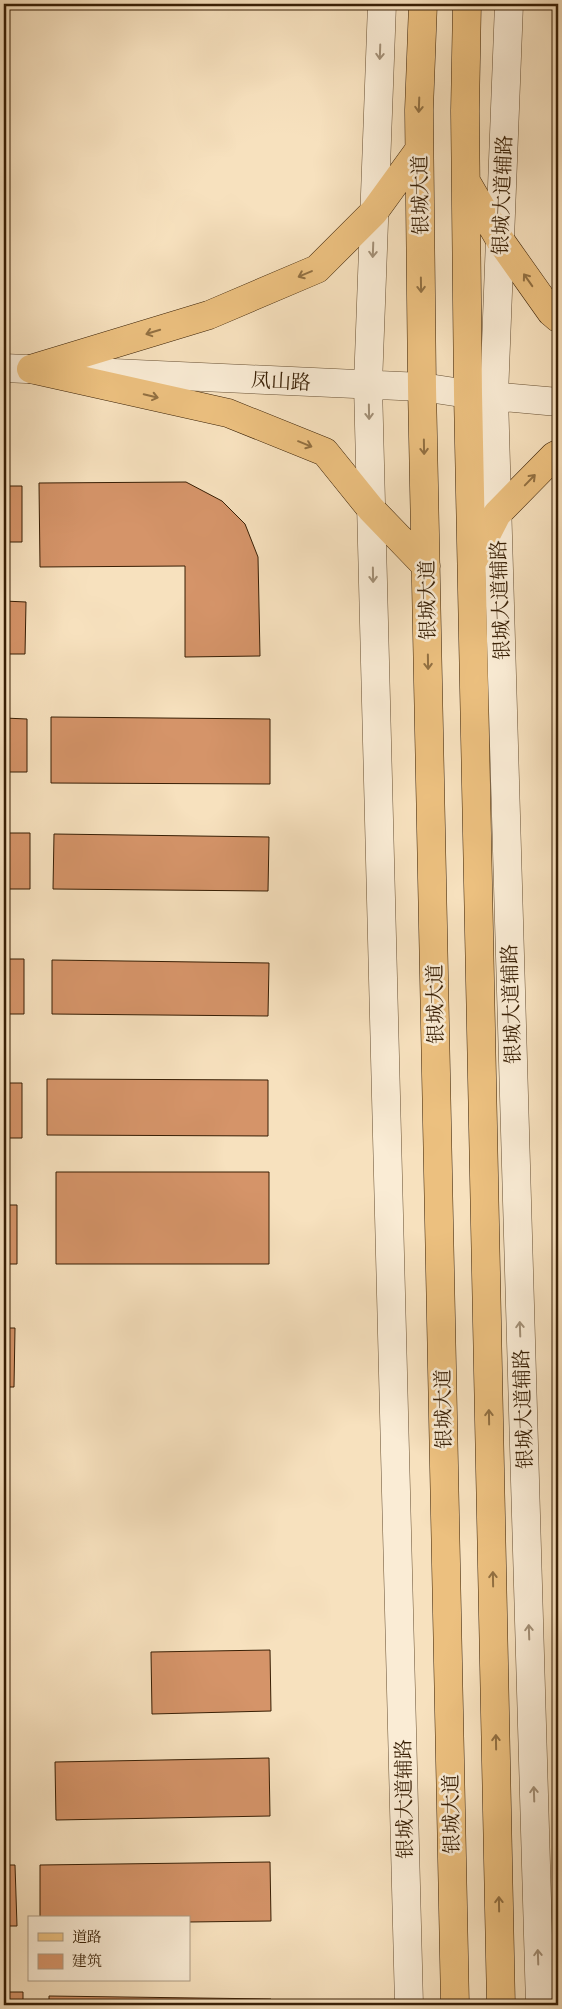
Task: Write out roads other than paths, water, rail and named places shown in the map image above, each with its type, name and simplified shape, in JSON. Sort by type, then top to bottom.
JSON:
[{"type":"main road","name":"银城大道","points":[[423,4],[419,110],[422,387],[454,2005]]},
{"type":"main road","points":[[468,4],[465,111],[466,180],[481,395],[472,562],[501,2005]]},
{"type":"main road","points":[[31,369],[209,316],[317,269],[374,212],[420,150]]},
{"type":"main road","points":[[466,180],[500,240],[550,312],[558,318]]},
{"type":"main road","points":[[31,369],[228,413],[325,452],[371,509],[426,566]]},
{"type":"main road","points":[[472,562],[497,514],[558,454]]},
{"type":"street","name":"银城大道辅路","points":[[382,4],[368,385],[410,2005]]},
{"type":"street","name":"银城大道辅路","points":[[509,4],[500,240],[481,395],[497,514],[540,2005]]},
{"type":"street","name":"凤山路","points":[[4,368],[422,387],[558,402]]}]
